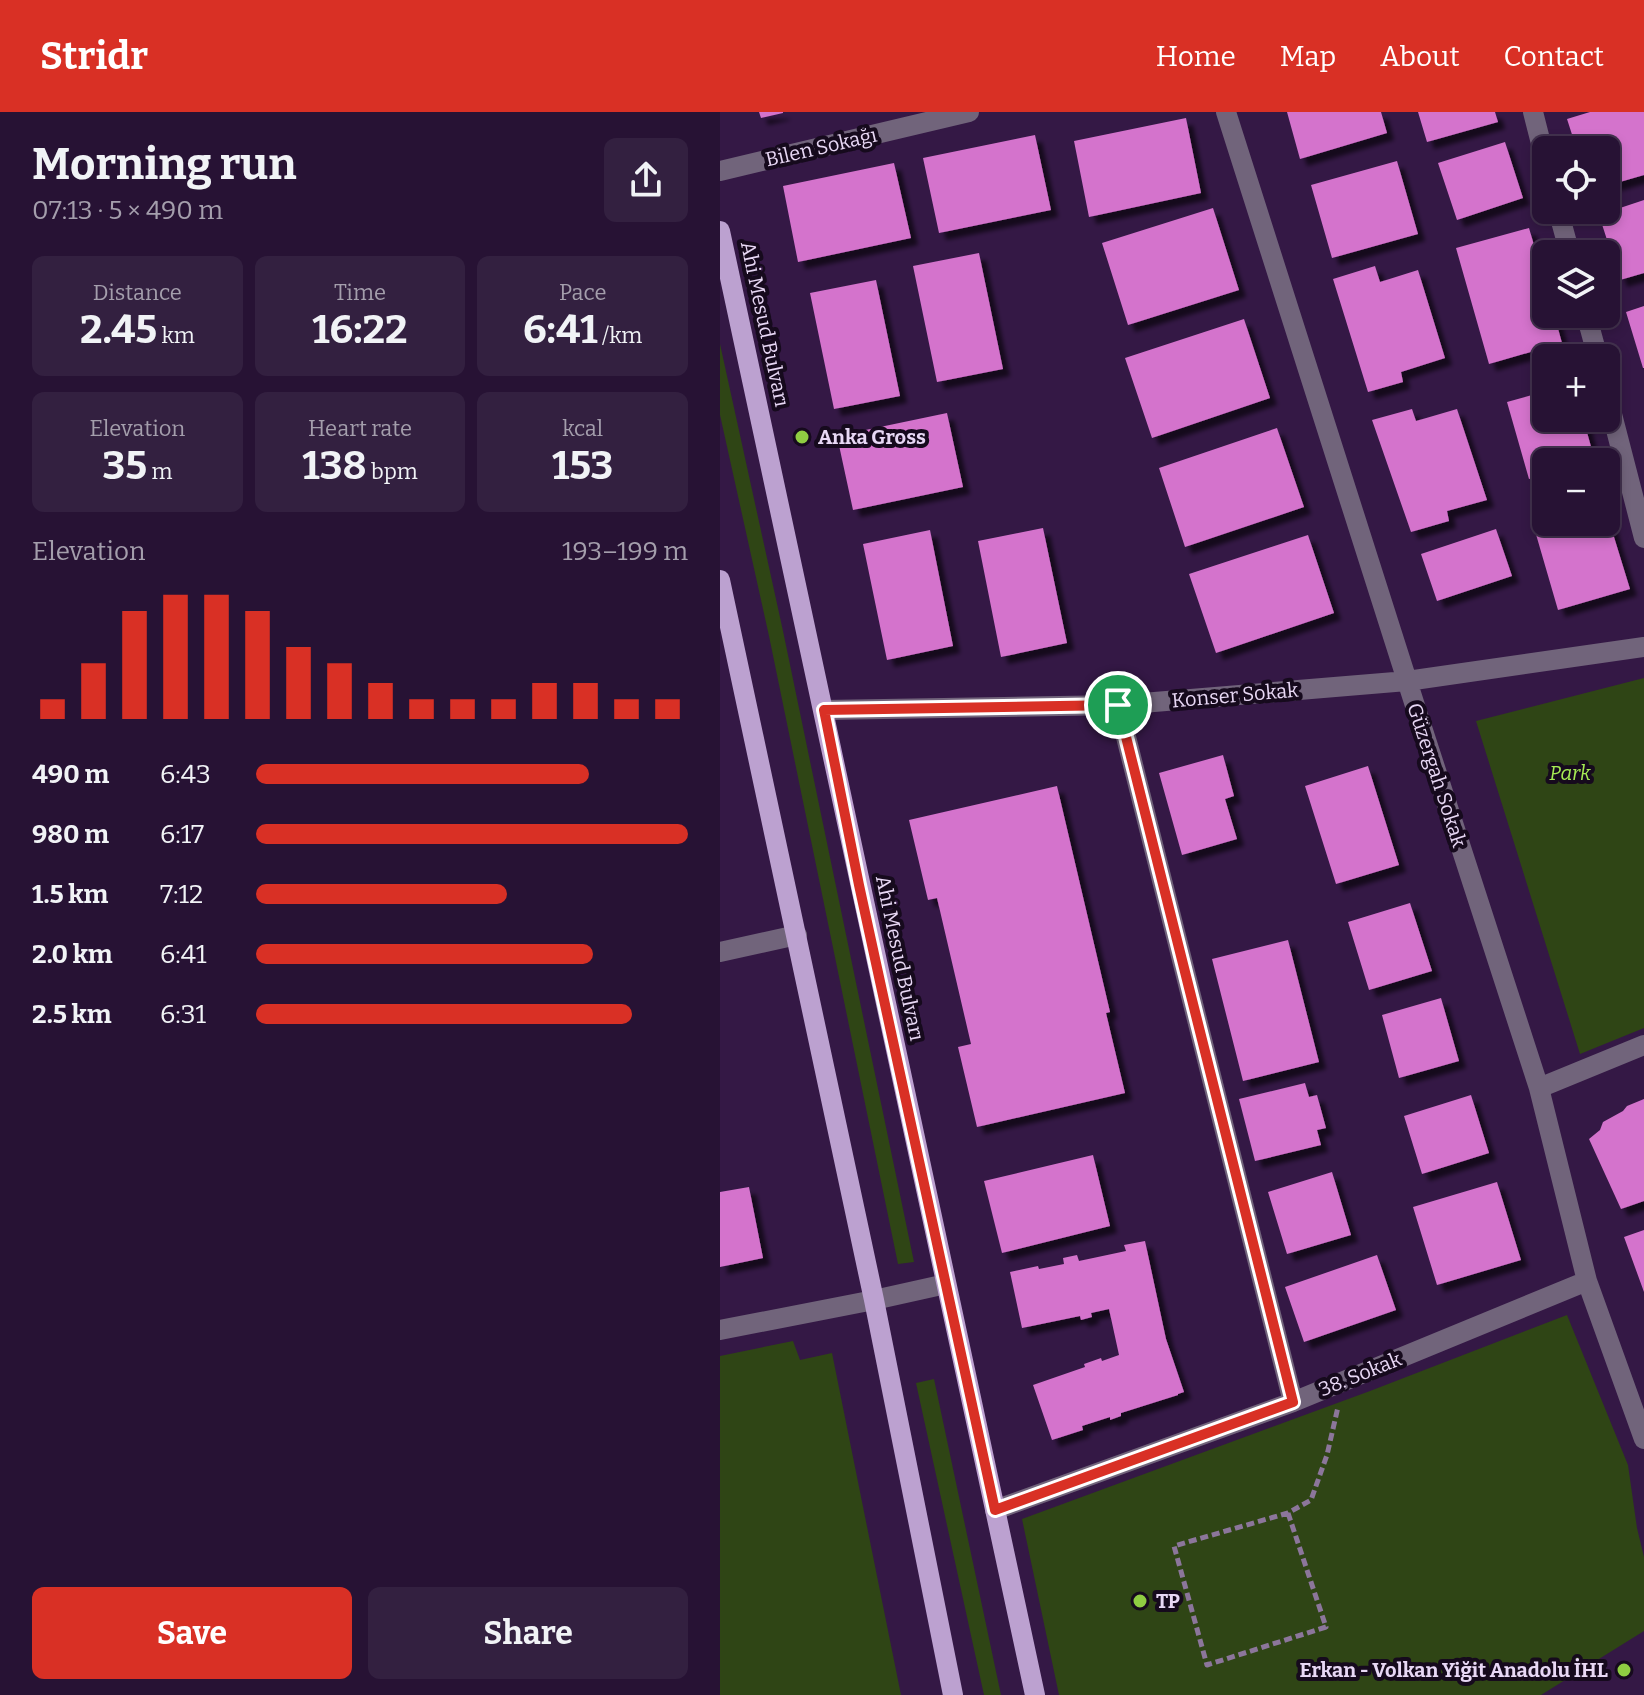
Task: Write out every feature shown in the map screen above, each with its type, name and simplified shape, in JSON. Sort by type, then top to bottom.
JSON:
[{"type":"main road","name":"Ahi Mesud Bulvarı","points":[[720,231],[1035,1695]]},
{"type":"main road","points":[[720,580],[722,602],[797,935],[874,1300],[953,1695]]},
{"type":"street","name":"Bilen Sokağı","points":[[720,171],[969,112]]},
{"type":"street","name":"Güzergah Sokak","points":[[1226,112],[1539,1088],[1587,1281],[1644,1439]]},
{"type":"street","points":[[1533,112],[1539,136]]},
{"type":"street","points":[[1617,432],[1644,538]]},
{"type":"street","name":"Konser Sokak","points":[[824,710],[1118,705],[1407,681],[1644,647]]},
{"type":"street","points":[[1118,705],[1293,1402]]},
{"type":"street","points":[[720,952],[797,935]]},
{"type":"street","points":[[1539,1088],[1644,1045]]},
{"type":"street","name":"38. Sokak","points":[[995,1510],[1293,1402],[1587,1281]]},
{"type":"street","points":[[720,1330],[946,1284]]},
{"type":"path","points":[[1288,1513],[1326,1627],[1207,1665],[1174,1546],[1288,1513],[1311,1500],[1327,1455],[1345,1380]]},
{"type":"green space","points":[[720,344],[914,1262],[898,1264],[769,636],[720,415]]},
{"type":"green space","name":"Park","points":[[1644,678],[1644,1028],[1580,1054],[1476,721]]},
{"type":"green space","points":[[1567,1315],[1628,1465],[1644,1557],[1644,1631],[1541,1695],[1059,1695],[1022,1519]]},
{"type":"green space","points":[[793,1341],[800,1360],[832,1353],[901,1695],[720,1695],[720,1356]]},
{"type":"green space","points":[[934,1379],[1001,1695],[984,1695],[916,1383]]},
{"type":"building","points":[[759,112],[783,112],[783,113],[761,118]]},
{"type":"building","points":[[1287,112],[1381,112],[1387,133],[1300,159]]},
{"type":"building","points":[[1418,112],[1495,112],[1498,122],[1427,142]]},
{"type":"building","points":[[1590,112],[1644,112],[1644,175],[1620,182],[1620,136],[1572,136],[1567,119]]},
{"type":"building","points":[[1186,118],[1201,193],[1089,217],[1074,141]]},
{"type":"building","points":[[1035,135],[1051,210],[939,233],[923,158]]},
{"type":"building","points":[[1505,142],[1523,198],[1457,220],[1438,163]]},
{"type":"building","points":[[1397,161],[1418,234],[1332,258],[1311,185]]},
{"type":"building","points":[[894,163],[911,238],[798,262],[783,186]]},
{"type":"building","points":[[1644,200],[1644,273],[1620,280],[1620,240],[1607,240],[1602,224],[1620,224],[1620,208]]},
{"type":"building","points":[[1213,208],[1239,290],[1128,325],[1102,243]]},
{"type":"building","points":[[1529,228],[1533,240],[1532,328],[1558,328],[1562,343],[1532,344],[1532,352],[1489,364],[1456,248]]},
{"type":"building","points":[[979,253],[1003,369],[937,382],[913,266]]},
{"type":"building","points":[[1375,266],[1380,282],[1418,270],[1445,358],[1401,372],[1403,382],[1368,392],[1333,279]]},
{"type":"building","points":[[876,280],[900,396],[834,409],[810,293]]},
{"type":"building","points":[[1644,306],[1644,368],[1643,368],[1626,312]]},
{"type":"building","points":[[1244,319],[1270,398],[1152,438],[1125,358]]},
{"type":"building","points":[[1532,395],[1532,432],[1587,432],[1591,448],[1532,448],[1532,478],[1529,479],[1507,402]]},
{"type":"building","points":[[1412,409],[1416,421],[1457,409],[1487,500],[1447,511],[1449,521],[1411,532],[1372,420]]},
{"type":"building","points":[[947,413],[963,487],[853,510],[837,436]]},
{"type":"building","points":[[1277,428],[1304,507],[1185,547],[1159,468]]},
{"type":"building","points":[[1043,528],[1067,643],[1001,657],[978,541]]},
{"type":"building","points":[[1496,529],[1512,576],[1437,601],[1421,554]]},
{"type":"building","points":[[930,530],[953,646],[887,660],[863,544]]},
{"type":"building","points":[[1308,535],[1334,613],[1216,653],[1189,574]]},
{"type":"building","points":[[1536,536],[1614,536],[1630,589],[1558,610]]},
{"type":"building","points":[[1223,755],[1234,796],[1225,799],[1237,839],[1182,855],[1159,773]]},
{"type":"building","points":[[1368,766],[1399,865],[1336,884],[1305,786]]},
{"type":"building","points":[[1057,786],[1110,1012],[1106,1013],[1125,1093],[977,1127],[958,1047],[971,1044],[937,898],[928,900],[909,820]]},
{"type":"building","points":[[1410,903],[1432,971],[1369,990],[1348,922]]},
{"type":"building","points":[[1288,940],[1319,1062],[1243,1081],[1212,959]]},
{"type":"building","points":[[1441,998],[1459,1061],[1399,1078],[1382,1015]]},
{"type":"building","points":[[1305,1083],[1309,1097],[1317,1095],[1326,1128],[1317,1130],[1321,1145],[1255,1161],[1239,1099]]},
{"type":"building","points":[[1471,1095],[1489,1153],[1422,1174],[1404,1116]]},
{"type":"building","points":[[1644,1099],[1644,1201],[1621,1209],[1589,1139],[1600,1130],[1603,1122]]},
{"type":"building","points":[[1093,1155],[1110,1226],[1002,1253],[984,1181]]},
{"type":"building","points":[[1332,1172],[1351,1235],[1287,1254],[1268,1192]]},
{"type":"building","points":[[1497,1182],[1521,1260],[1437,1285],[1413,1207]]},
{"type":"building","points":[[749,1187],[763,1258],[720,1267],[720,1192]]},
{"type":"building","points":[[1644,1230],[1644,1292],[1624,1237]]},
{"type":"building","points":[[1145,1241],[1166,1339],[1184,1392],[1121,1413],[1121,1416],[1110,1420],[1110,1417],[1082,1426],[1083,1430],[1052,1440],[1033,1385],[1085,1367],[1084,1364],[1101,1358],[1102,1361],[1119,1355],[1109,1309],[1091,1313],[1092,1317],[1081,1320],[1080,1316],[1022,1328],[1010,1272],[1064,1264],[1063,1258],[1077,1255],[1079,1261],[1126,1251],[1124,1245]]},
{"type":"building","points":[[1377,1255],[1396,1310],[1304,1342],[1285,1287]]},
{"type":"place","name":"Anka Gross","points":[[802,437]]},
{"type":"place","name":"TP","points":[[1140,1601]]},
{"type":"place","name":"Erkan - Volkan Yiğit Anadolu İHL","points":[[1624,1670]]},
{"type":"route","points":[[1118,705],[1293,1402],[995,1510],[824,710],[1118,705]]}]
